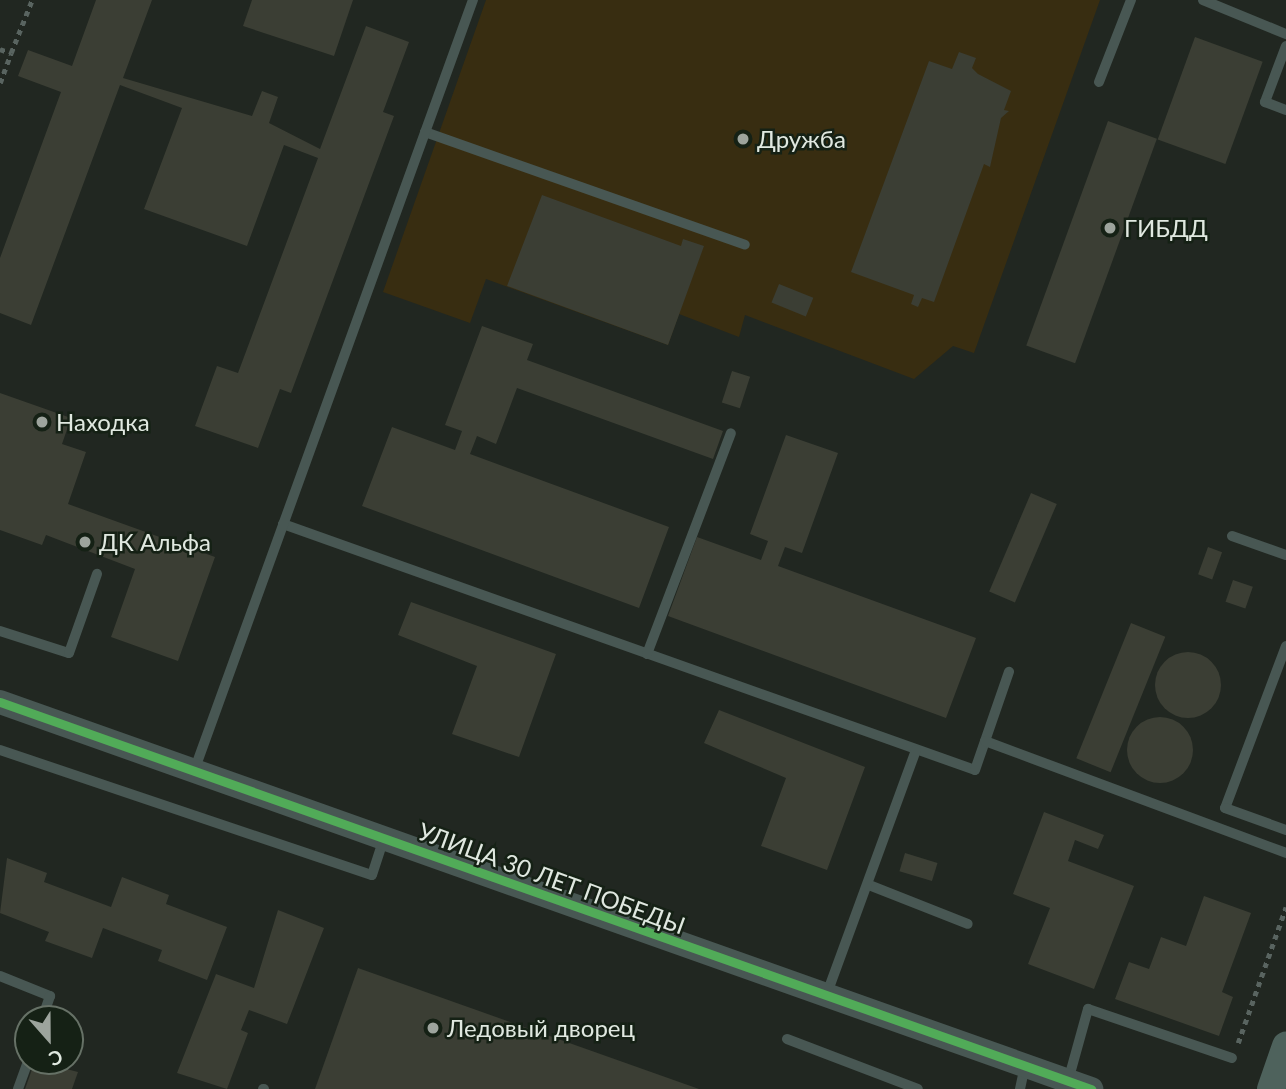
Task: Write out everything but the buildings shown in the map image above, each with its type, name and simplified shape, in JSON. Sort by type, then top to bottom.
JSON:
[{"type":"main road","points":[[1271,1089],[1286,1046]]},
{"type":"street","name":"УЛИЦА 30 ЛЕТ ПОБЕДЫ","points":[[0,702],[826,996],[1023,1077],[1079,1085]]},
{"type":"lane","points":[[194,771],[473,0]]},
{"type":"lane","points":[[1098,82],[1131,0]]},
{"type":"lane","points":[[1203,0],[1286,34]]},
{"type":"lane","points":[[1286,46],[1265,102],[1286,110]]},
{"type":"lane","points":[[425,132],[745,245]]},
{"type":"lane","points":[[647,654],[731,433]]},
{"type":"lane","points":[[283,524],[975,770],[1009,672]]},
{"type":"lane","points":[[1232,536],[1286,555]]},
{"type":"lane","points":[[0,631],[69,653],[97,574]]},
{"type":"lane","points":[[1286,646],[1225,808],[1286,830]]},
{"type":"lane","points":[[985,741],[1286,853]]},
{"type":"lane","points":[[0,750],[372,875],[384,839]]},
{"type":"lane","points":[[826,996],[869,886],[916,750]]},
{"type":"lane","points":[[869,886],[968,924]]},
{"type":"lane","points":[[0,976],[50,996],[47,1005]]},
{"type":"lane","points":[[1079,1085],[1088,1009],[1233,1058]]},
{"type":"lane","points":[[787,1039],[918,1089]]},
{"type":"path","points":[[0,83],[32,0]]},
{"type":"path","points":[[0,49],[11,53]]},
{"type":"path","points":[[1233,1058],[1286,907]]},
{"type":"shaded area","name":"Дружба","points":[[486,0],[1100,0],[974,353],[953,346],[914,379],[745,315],[739,337],[679,314],[668,345],[486,279],[470,323],[383,292]]},
{"type":"cycle path","points":[[0,702],[1091,1089]]},
{"type":"place","name":"Дружба","points":[[743,139]]},
{"type":"place","name":"ГИБДД","points":[[1110,228]]},
{"type":"place","name":"Находка","points":[[42,422]]},
{"type":"place","name":"ДК Альфа","points":[[85,542]]},
{"type":"place","name":"Ледовый дворец","points":[[433,1028]]}]
